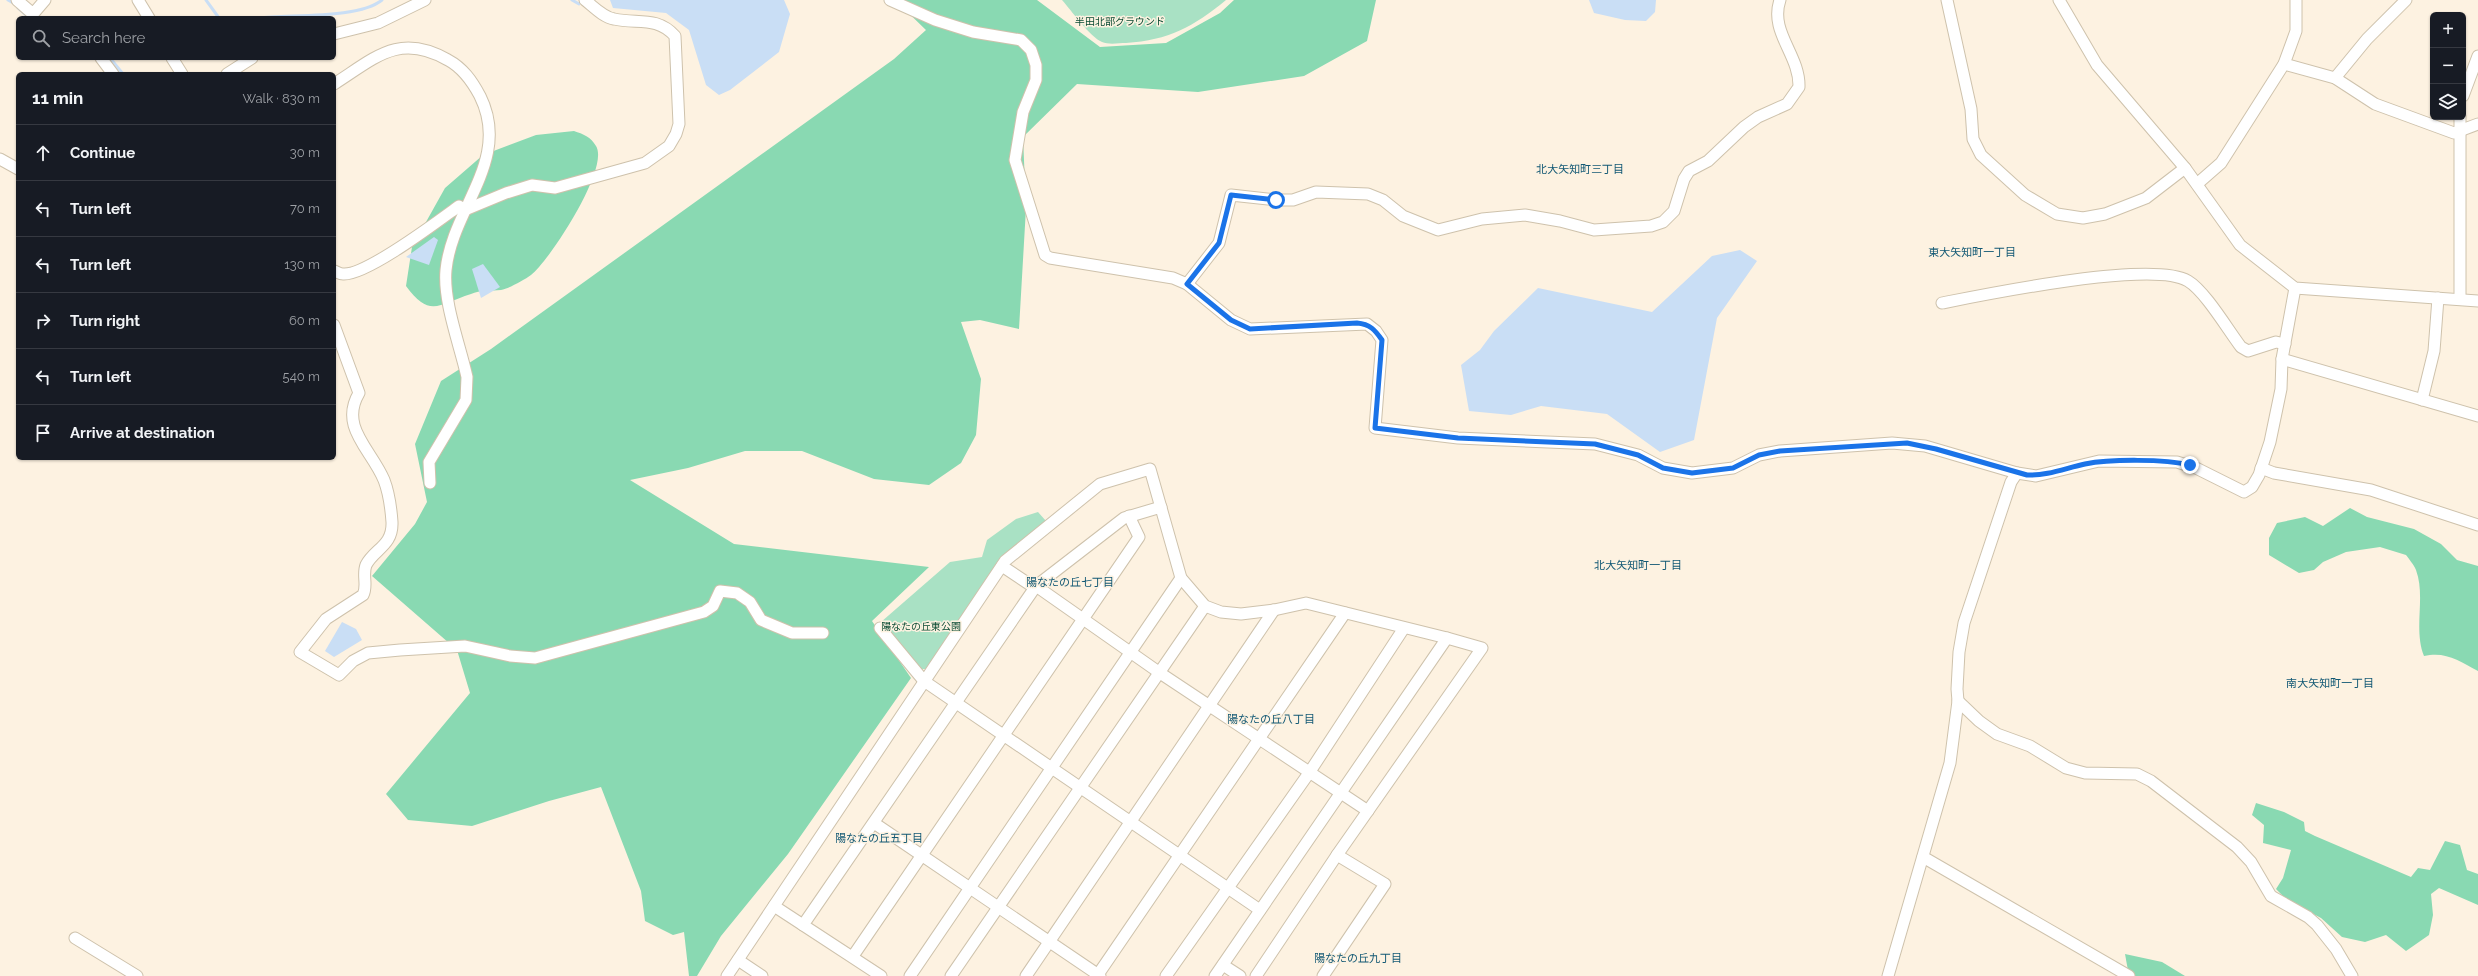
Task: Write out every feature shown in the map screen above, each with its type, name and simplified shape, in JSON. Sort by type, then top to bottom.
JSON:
[{"type":"street","points":[[17,0],[33,14],[45,0]]},
{"type":"street","points":[[138,0],[148,16]]},
{"type":"street","points":[[336,34],[378,23],[425,0]]},
{"type":"street","points":[[890,0],[935,20],[973,32],[1021,40],[1031,50],[1036,65],[1036,80],[1023,112],[1015,160],[1045,255],[1050,258],[1134,273],[1164,275],[1187,284],[1231,320],[1250,329],[1357,323],[1367,324],[1376,331],[1382,340],[1375,428],[1458,438],[1595,444],[1638,455],[1663,468],[1692,473],[1733,468],[1759,455],[1780,451],[1892,443],[1930,448],[2017,473],[2040,475],[2109,460],[2177,462],[2196,468],[2244,492],[2252,487],[2261,468],[2274,427],[2281,389],[2282,359],[2286,344],[2295,288]]},
{"type":"street","points":[[1187,284],[1219,243],[1231,195],[1276,200],[1293,200],[1316,192],[1368,194],[1383,200],[1403,216],[1438,230],[1502,216],[1539,217],[1594,230],[1651,226],[1663,222],[1674,211],[1684,179],[1689,172],[1708,161],[1744,127],[1758,117],[1787,104],[1799,87],[1796,65],[1776,19],[1780,0]]},
{"type":"street","points":[[1947,0],[1971,109],[1973,139],[1981,155],[2025,195],[2057,214],[2083,218],[2105,214],[2146,198],[2185,168]]},
{"type":"street","points":[[2059,0],[2096,65],[2198,184],[2217,216],[2240,245],[2295,288],[2478,301]]},
{"type":"street","points":[[2198,184],[2221,163],[2284,64],[2296,31],[2296,0]]},
{"type":"street","points":[[2335,78],[2367,39],[2406,0]]},
{"type":"street","points":[[465,210],[506,193],[532,185],[555,188],[630,168],[645,163],[669,146],[676,134],[679,124],[675,36],[666,27],[656,23],[613,19],[591,2]]},
{"type":"street","points":[[336,83],[386,50],[414,46],[436,52],[455,64],[473,82],[484,104],[489,120],[490,139],[487,162],[448,249],[446,272],[447,293],[467,377],[468,389],[466,400],[429,462],[430,483]]},
{"type":"street","points":[[2466,88],[2478,56]]},
{"type":"street","points":[[102,60],[112,72]]},
{"type":"street","points":[[173,60],[181,72]]},
{"type":"street","points":[[230,72],[249,60]]},
{"type":"street","points":[[2284,64],[2335,78],[2375,104],[2454,133],[2478,124]]},
{"type":"street","points":[[2460,120],[2460,299]]},
{"type":"street","points":[[0,159],[16,168]]},
{"type":"street","points":[[336,272],[344,274],[354,271],[387,256],[459,206],[465,210]]},
{"type":"street","points":[[1942,304],[2098,277],[2181,277],[2196,287],[2241,347],[2248,351],[2276,342],[2286,344]]},
{"type":"street","points":[[2422,400],[2434,352],[2438,298]]},
{"type":"street","points":[[336,330],[359,392],[352,405],[352,424],[383,479],[388,495],[392,530],[387,542],[367,564],[363,596],[326,619],[300,652],[339,675],[353,661],[368,653],[400,650],[465,646],[510,656],[535,658],[704,612],[713,606],[720,591],[737,593],[750,602],[761,620],[792,633],[823,633]]},
{"type":"street","points":[[2282,359],[2478,416]]},
{"type":"street","points":[[2261,468],[2274,473],[2371,490],[2478,524]]},
{"type":"street","points":[[727,976],[1002,566],[1100,484],[1150,469],[1181,578],[1205,606],[1221,612],[1241,614],[1274,610],[1306,603],[1482,648],[1368,811],[1256,976]]},
{"type":"street","points":[[1888,976],[1950,762],[1958,701],[1958,663],[1964,623],[2011,482],[2017,473]]},
{"type":"street","points":[[803,925],[1035,587],[1124,518],[1161,507]]},
{"type":"street","points":[[853,956],[923,856],[1139,536],[1129,516]]},
{"type":"street","points":[[1002,566],[1083,619],[1129,652],[1308,773],[1368,811]]},
{"type":"street","points":[[910,976],[1129,652],[1181,578]]},
{"type":"street","points":[[951,976],[1000,907],[1205,606]]},
{"type":"street","points":[[1026,976],[1210,707],[1274,610]]},
{"type":"street","points":[[874,823],[1000,907],[1098,976],[1179,854],[1259,740],[1345,613]]},
{"type":"street","points":[[880,628],[924,681],[954,703],[1004,734],[1260,910]]},
{"type":"street","points":[[1166,976],[1308,773],[1404,628]]},
{"type":"street","points":[[1215,976],[1447,638]]},
{"type":"street","points":[[1958,701],[1979,721],[1997,734],[2035,749],[2066,768],[2085,773],[2137,774],[2151,781],[2237,847],[2251,862],[2268,893],[2317,925],[2336,949],[2352,976]]},
{"type":"street","points":[[1323,976],[1385,884],[1337,856]]},
{"type":"street","points":[[1923,857],[2129,976]]},
{"type":"street","points":[[774,906],[853,956],[881,976]]},
{"type":"street","points":[[76,938],[137,976]]},
{"type":"street","points":[[738,960],[762,976]]},
{"type":"street","points":[[1223,966],[1240,976]]},
{"type":"green space","points":[[895,0],[1037,0],[1100,47],[1166,43],[1220,13],[1234,0],[1376,0],[1367,41],[1304,76],[1198,92],[1077,84],[1023,137],[1026,208],[1019,329],[980,320],[961,322],[981,379],[976,435],[961,463],[929,485],[874,479],[802,451],[745,451],[688,468],[630,480],[734,544],[929,567],[872,621],[911,678],[788,854],[721,936],[697,976],[689,976],[684,932],[673,935],[645,921],[641,891],[601,787],[549,801],[472,826],[408,820],[386,794],[470,693],[457,650],[372,576],[415,524],[427,502],[415,444],[441,381],[491,349],[894,59],[926,30]]},
{"type":"green space","name":"半田北部グラウンド","points":[[1062,0],[1226,0],[1191,25],[1168,35],[1155,39],[1111,44],[1102,42],[1092,35]]},
{"type":"green space","points":[[574,131],[589,138],[596,146],[598,157],[594,173],[587,193],[576,213],[564,233],[540,266],[531,275],[508,288],[474,293],[443,305],[429,306],[422,303],[414,296],[406,286],[412,247],[445,188],[483,155],[536,135]]},
{"type":"green space","points":[[2350,508],[2367,517],[2414,529],[2441,544],[2457,560],[2478,566],[2478,671],[2446,656],[2424,656],[2421,646],[2419,624],[2419,580],[2415,568],[2406,555],[2380,547],[2346,552],[2323,562],[2314,570],[2299,573],[2269,555],[2269,538],[2277,523],[2305,517],[2323,526]]},
{"type":"green space","name":"陽なたの丘東公園","points":[[1038,512],[1046,521],[1002,556],[926,669],[920,669],[881,622],[950,562],[982,557],[987,540],[1016,519]]},
{"type":"green space","points":[[2256,803],[2284,812],[2304,822],[2305,831],[2315,836],[2411,877],[2418,868],[2430,870],[2445,841],[2460,845],[2467,870],[2478,874],[2478,905],[2439,888],[2431,894],[2433,915],[2429,935],[2406,951],[2386,935],[2365,942],[2342,937],[2321,918],[2287,900],[2276,889],[2283,878],[2291,850],[2263,843],[2264,825],[2252,815]]},
{"type":"green space","points":[[2125,954],[2162,962],[2185,976],[2129,976]]},
{"type":"water","points":[[610,0],[784,0],[790,14],[779,52],[730,90],[719,95],[706,85],[689,30],[666,13],[613,8]]},
{"type":"water","points":[[1589,0],[1656,0],[1655,12],[1646,21],[1625,20],[1594,13]]},
{"type":"water","points":[[434,237],[438,240],[429,265],[406,257]]},
{"type":"water","points":[[1740,250],[1757,261],[1717,318],[1694,440],[1660,452],[1607,414],[1541,406],[1511,415],[1469,411],[1461,365],[1480,350],[1494,331],[1538,288],[1652,312],[1712,256]]},
{"type":"water","points":[[483,264],[500,287],[481,298],[472,269]]},
{"type":"water","points":[[342,622],[356,629],[362,640],[334,657],[325,651]]},
{"type":"waterway","points":[[8,0],[15,4]]},
{"type":"waterway","points":[[206,0],[218,16]]},
{"type":"waterway","points":[[298,16],[323,15],[357,10],[371,6],[382,0]]},
{"type":"waterway","points":[[572,0],[579,4]]},
{"type":"waterway","points":[[18,8],[27,16]]},
{"type":"waterway","points":[[112,60],[121,72]]},
{"type":"district","name":"北大矢知町三丁目","points":[[1580,169]]},
{"type":"district","name":"東大矢知町一丁目","points":[[1972,252]]},
{"type":"district","name":"北大矢知町一丁目","points":[[1638,565]]},
{"type":"district","name":"陽なたの丘七丁目","points":[[1070,582]]},
{"type":"district","name":"南大矢知町一丁目","points":[[2330,683]]},
{"type":"district","name":"陽なたの丘八丁目","points":[[1271,719]]},
{"type":"district","name":"陽なたの丘五丁目","points":[[879,838]]},
{"type":"district","name":"陽なたの丘九丁目","points":[[1358,958]]},
{"type":"route","points":[[1276,200],[1259,200],[1231,195],[1219,243],[1187,284],[1231,320],[1250,329],[1357,323],[1367,324],[1376,331],[1382,340],[1380,389],[1375,428],[1458,438],[1595,444],[1620,449],[1638,455],[1663,468],[1692,473],[1714,472],[1733,468],[1759,455],[1780,451],[1892,443],[1907,443],[1925,446],[1988,466],[2036,476],[2109,460],[2136,462],[2177,462],[2190,465]]}]
